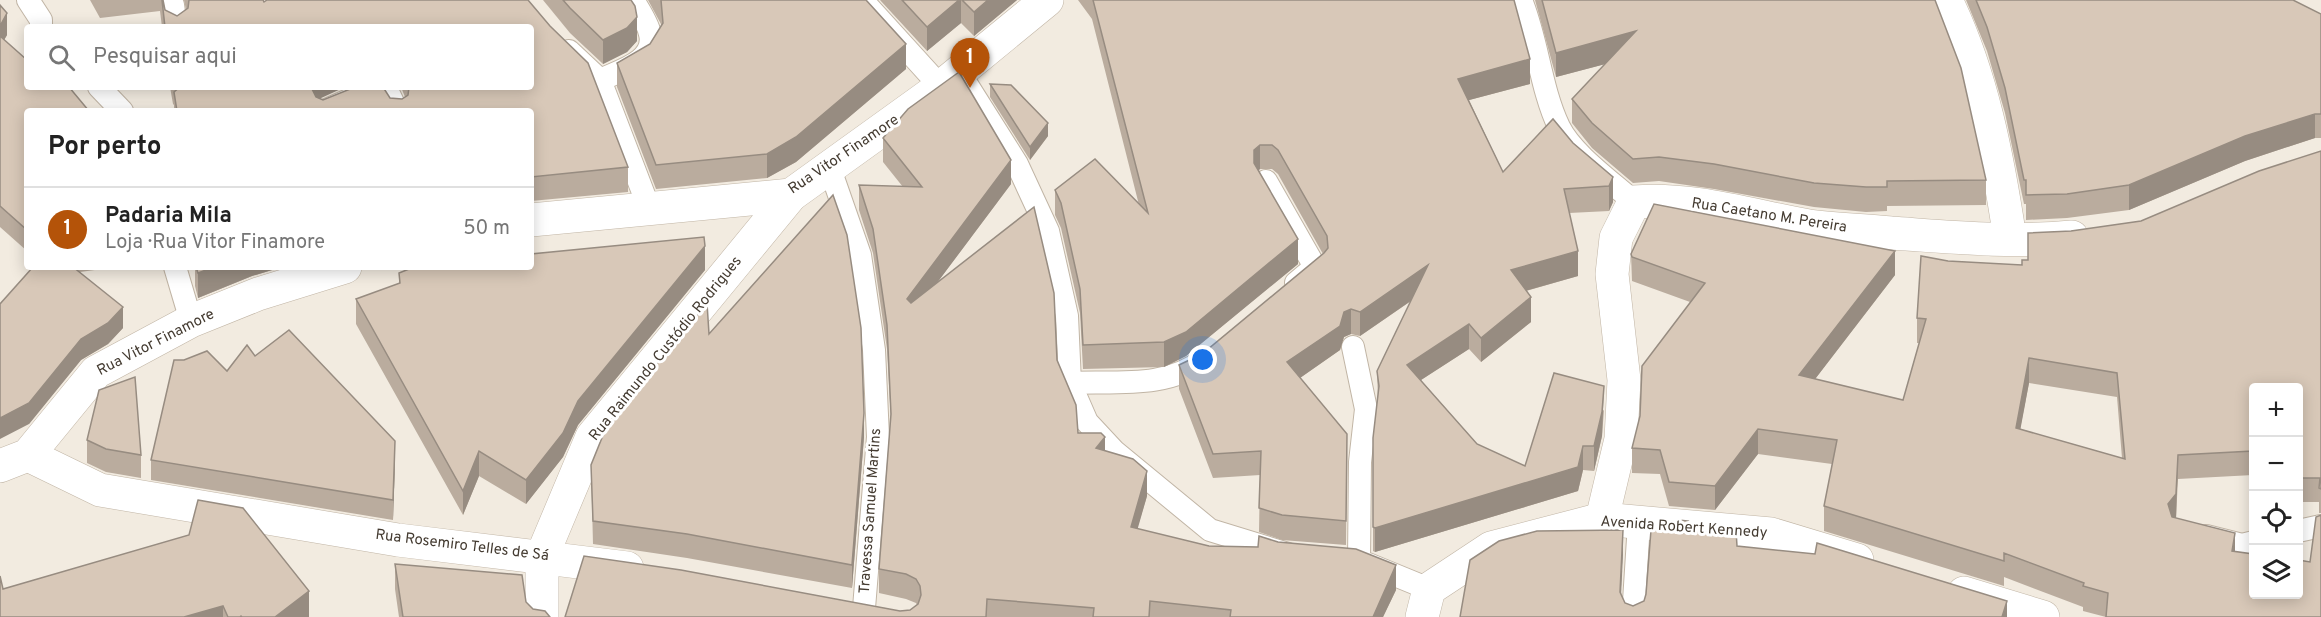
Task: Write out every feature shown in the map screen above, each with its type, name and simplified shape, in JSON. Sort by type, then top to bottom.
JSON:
[{"type":"street","name":"Rua Vitor Finamore","points":[[534,220],[791,195],[830,169],[950,79],[1047,0]]},
{"type":"street","points":[[1946,0],[1973,70],[1998,158],[2010,239]]},
{"type":"street","name":"Rua Raimundo Custódio Rodrigues","points":[[542,617],[542,556],[592,437],[791,195]]},
{"type":"street","name":"Rua Caetano M. Pereira","points":[[1634,202],[1657,200],[1712,207],[1811,226],[2010,239],[2069,237],[2101,233]]},
{"type":"street","points":[[1602,519],[1621,439],[1624,380],[1613,265],[1616,238],[1634,202]]},
{"type":"street","name":"Rua Vitor Finamore","points":[[14,461],[96,372],[191,321],[258,294],[335,270]]},
{"type":"street","name":"Rua Rosemiro Telles de Sá","points":[[14,461],[100,490],[398,540],[542,556],[661,573]]},
{"type":"street","name":"Avenida Robert Kennedy","points":[[1426,603],[1491,548],[1602,519],[1771,534],[1884,569]]},
{"type":"street","points":[[1941,586],[2043,617]]},
{"type":"street","points":[[831,602],[879,611]]},
{"type":"lane","points":[[28,0],[41,20],[41,24]]},
{"type":"lane","points":[[169,0],[175,24]]},
{"type":"lane","points":[[600,80],[644,58],[649,48],[651,35],[633,0]]},
{"type":"lane","points":[[862,0],[950,79],[1017,164],[1048,231],[1067,316],[1070,383],[1087,422],[1114,452],[1210,530],[1279,553],[1313,556]]},
{"type":"lane","points":[[1521,0],[1546,91],[1560,129],[1574,146],[1634,202]]},
{"type":"lane","points":[[553,34],[600,80],[649,208]]},
{"type":"lane","points":[[102,90],[119,108]]},
{"type":"lane","points":[[331,108],[369,91],[387,90],[396,108]]},
{"type":"lane","name":"Travessa Samuel Martins","points":[[830,169],[860,255],[874,350],[878,437],[879,611]]},
{"type":"lane","points":[[1266,182],[1315,267],[1280,296]]},
{"type":"lane","points":[[176,270],[191,321]]},
{"type":"lane","points":[[1070,383],[1167,380],[1193,368],[1219,347]]},
{"type":"lane","points":[[1353,347],[1366,409],[1360,462],[1359,560]]},
{"type":"lane","points":[[1633,617],[1639,523]]},
{"type":"lane","points":[[2303,530],[2321,526]]},
{"type":"lane","points":[[2181,531],[2242,544],[2249,543]]},
{"type":"lane","points":[[1336,558],[1359,560],[1426,603]]},
{"type":"building","points":[[162,0],[165,10],[177,16],[188,8],[189,0],[263,0],[264,2],[267,0],[528,0],[550,26],[588,63],[628,167],[534,177],[534,108],[177,108],[174,92],[176,90],[312,90],[316,97],[323,100],[348,90],[385,90],[390,98],[402,99],[408,95],[409,90],[534,90],[534,24],[165,24]]},
{"type":"building","points":[[563,0],[631,0],[637,17],[627,28],[603,40]]},
{"type":"building","points":[[661,0],[866,0],[906,44],[796,137],[767,154],[656,165],[617,63],[650,44],[663,23]]},
{"type":"building","points":[[902,0],[959,0],[927,27]]},
{"type":"building","points":[[962,0],[988,0],[974,12]]},
{"type":"building","points":[[1093,0],[1514,0],[1530,59],[1458,79],[1503,172],[1553,119],[1573,143],[1613,177],[1609,186],[1564,189],[1578,251],[1511,270],[1531,297],[1481,338],[1469,324],[1407,365],[1477,444],[1525,466],[1554,373],[1604,386],[1602,412],[1594,446],[1583,446],[1578,467],[1373,527],[1373,438],[1379,386],[1377,371],[1428,265],[1360,312],[1351,309],[1344,312],[1340,326],[1287,362],[1347,434],[1346,521],[1282,515],[1259,508],[1261,451],[1213,454],[1179,365],[1202,354],[1328,248],[1327,236],[1278,150],[1272,145],[1260,145],[1254,150],[1254,163],[1298,239],[1186,332],[1164,342],[1083,345],[1080,289],[1061,203],[1055,190],[1095,159],[1148,213]]},
{"type":"building","points":[[1542,0],[1935,0],[1961,68],[1986,180],[1887,181],[1887,187],[1866,187],[1814,183],[1714,164],[1659,157],[1633,159],[1592,123],[1572,99],[1636,31],[1556,53]]},
{"type":"building","points":[[1976,0],[2293,0],[2321,14],[2321,114],[2245,136],[2129,185],[2067,194],[2026,195],[2026,180],[2024,180],[2005,88],[1987,27]]},
{"type":"building","points":[[0,5],[7,13],[0,26]]},
{"type":"building","points":[[0,36],[24,57],[24,90],[72,90],[86,108],[24,108],[24,227],[0,206]]},
{"type":"building","points":[[959,72],[1011,160],[907,299],[911,303],[1034,207],[1054,293],[1057,360],[1076,405],[1078,433],[1101,433],[1105,437],[1096,448],[1133,459],[1147,471],[1131,527],[1209,546],[1258,547],[1259,536],[1278,542],[1356,549],[1396,565],[1373,617],[1230,617],[1231,610],[1150,601],[1149,617],[1093,617],[1094,608],[987,599],[986,617],[565,617],[584,556],[681,570],[900,611],[910,610],[918,604],[921,595],[916,579],[906,574],[879,569],[891,414],[887,325],[873,229],[859,185],[922,187],[883,138],[908,109]]},
{"type":"building","points":[[990,84],[1011,85],[1048,123],[1030,147]]},
{"type":"building","points":[[2321,151],[2321,489],[2319,488],[2320,478],[2303,478],[2303,383],[2249,383],[2249,451],[2178,455],[2176,494],[2168,504],[2172,517],[2235,533],[2232,551],[2249,553],[2249,599],[2303,599],[2303,561],[2310,562],[2316,517],[2321,515],[2321,617],[2106,617],[2108,593],[2083,586],[2084,583],[2004,553],[2004,561],[1824,506],[1837,440],[1758,429],[1715,486],[1669,482],[1660,450],[1632,448],[1640,416],[1642,366],[1705,283],[1632,257],[1631,254],[1654,204],[1895,251],[1799,375],[1903,400],[1926,319],[1917,318],[1921,256],[1948,261],[2022,265],[2022,260],[2028,260],[2028,233],[2071,231],[2141,221],[2259,171]],"holes":[[[2029,358],[2117,373],[2125,459],[2016,428]]]},
{"type":"building","points":[[833,195],[847,235],[861,328],[864,413],[852,565],[687,534],[593,521],[591,465],[608,423],[707,303],[709,334]]},
{"type":"building","points":[[704,237],[705,246],[578,401],[563,433],[526,480],[479,451],[463,491],[356,299],[400,283],[399,273],[406,270],[534,270],[534,254]]},
{"type":"building","points":[[30,270],[77,270],[123,307],[108,323],[81,339],[29,403],[0,418],[0,304]]},
{"type":"building","points":[[289,330],[395,441],[393,500],[151,460],[174,360],[184,360],[207,351],[227,371],[247,345],[255,356]]},
{"type":"building","points":[[135,377],[141,455],[106,449],[87,440],[99,390]]},
{"type":"building","points":[[198,500],[243,508],[309,591],[275,617],[228,617],[223,606],[184,617],[0,617],[0,576],[3,589],[189,535]]},
{"type":"building","points":[[1679,520],[1688,521],[1679,533],[1736,530],[1737,546],[1815,554],[1817,543],[2007,601],[2002,617],[1460,617],[1470,560],[1499,541],[1537,531],[1623,530],[1620,592],[1625,603],[1633,606],[1644,601],[1646,594],[1651,530],[1681,529]]},
{"type":"building","points":[[395,564],[522,575],[526,602],[533,609],[545,611],[550,617],[403,617]]},
{"type":"place","name":"Padaria Mila","points":[[970,88]]}]
